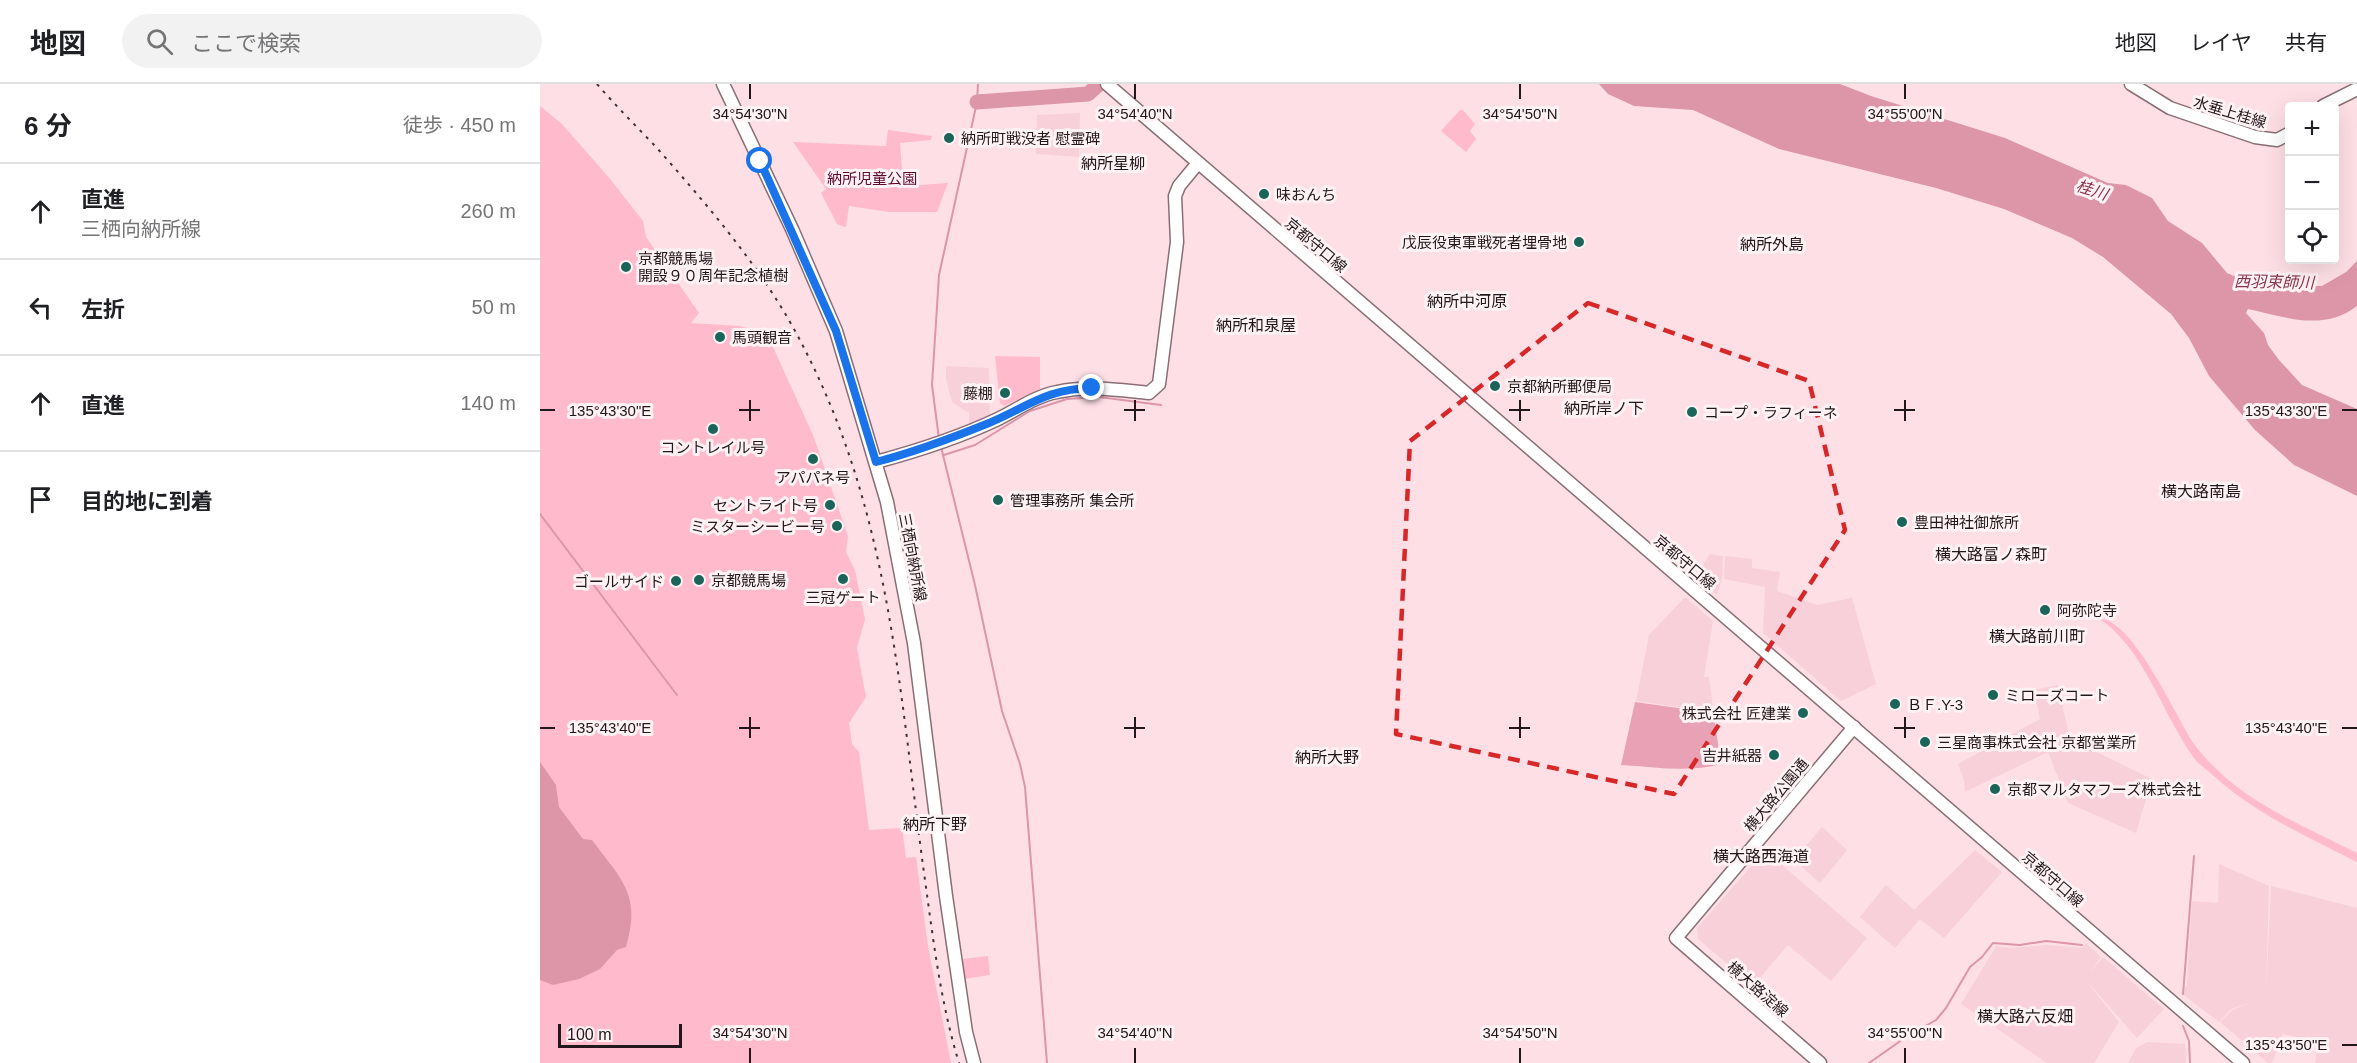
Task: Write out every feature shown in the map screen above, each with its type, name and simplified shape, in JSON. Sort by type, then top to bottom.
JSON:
[{"type":"main road","name":"三栖向納所線","points":[[723,84],[792,230],[836,331],[887,502],[907,601],[946,896],[966,1032],[974,1063]]},
{"type":"main road","name":"水垂上桂線","points":[[2131,84],[2170,108],[2255,137],[2277,140],[2285,135]]},
{"type":"main road","name":"京都守口線","points":[[1109,86],[2243,1063]]},
{"type":"main road","points":[[2331,102],[2357,89]]},
{"type":"main road","points":[[876,462],[915,452],[1054,392],[1100,388],[1149,393],[1154,390],[1159,384],[1177,242],[1175,196],[1179,186],[1198,163]]},
{"type":"main road","name":"横大路公園通","points":[[1676,938],[1854,727]]},
{"type":"main road","name":"横大路淀線","points":[[1676,938],[1820,1063]]},
{"type":"highlighted area","points":[[1588,303],[1809,381],[1845,530],[1674,794],[1396,734],[1410,441]]},
{"type":"shaded area","points":[[1080,113],[1079,157],[1036,154],[1037,115]]},
{"type":"shaded area","points":[[946,366],[989,368],[990,417],[969,428],[969,413],[952,402],[946,379]]},
{"type":"shaded area","points":[[1710,554],[1723,556],[1722,578],[1717,595],[1696,576]]},
{"type":"shaded area","points":[[1725,556],[1752,559],[1752,568],[1780,572],[1777,591],[1817,605],[1852,598],[1876,684],[1841,701],[1763,633],[1765,587],[1724,579]]},
{"type":"shaded area","points":[[1685,597],[1713,621],[1704,677],[1709,677],[1713,708],[1678,707],[1636,701],[1649,635]]},
{"type":"shaded area","points":[[2058,685],[2069,735],[2076,742],[2152,779],[2136,833],[2068,803],[2048,752],[1965,792],[1964,780],[1958,764],[2040,719],[2034,690]]},
{"type":"shaded area","points":[[1635,702],[1678,708],[1713,709],[1721,764],[1684,769],[1621,765]]},
{"type":"shaded area","points":[[1822,827],[1847,850],[1820,883],[1794,860]]},
{"type":"shaded area","points":[[1975,850],[2002,872],[1944,938],[1920,919],[1895,948],[1860,917],[1886,885],[1914,910]]},
{"type":"shaded area","points":[[1767,852],[1867,938],[1831,981],[1788,945],[1753,986],[1698,939],[1697,928],[1762,854]]},
{"type":"shaded area","points":[[2219,864],[2269,886],[2266,993],[2271,886],[2357,908],[2357,1045],[2337,1043],[2357,1046],[2357,1063],[2315,1063],[2318,1042],[2283,1034],[2272,1063],[2268,1063],[2220,1022],[2232,1010],[2249,1003],[2231,1009],[2219,1022],[2181,993],[2187,985],[2192,901],[2218,903]]},
{"type":"shaded area","points":[[2086,943],[2101,957],[2090,972],[2103,957],[2164,1009],[2137,1038],[2084,978],[2119,1022],[2094,1063],[2047,1063],[1961,1004],[1996,946],[2009,948],[2047,945],[2082,948]]},
{"type":"shaded area","points":[[2147,1042],[2185,1044],[2186,1063],[2128,1063],[2136,1048]]},
{"type":"green space","name":"京都競馬場","points":[[540,106],[562,124],[643,221],[646,237],[699,313],[691,323],[740,326],[757,331],[773,347],[813,435],[848,536],[846,552],[855,570],[865,619],[857,648],[866,697],[849,723],[852,744],[859,752],[869,830],[902,828],[906,858],[916,857],[928,946],[951,1063],[540,1063]]},
{"type":"green space","points":[[1460,110],[1463,110],[1475,124],[1470,131],[1476,139],[1466,152],[1441,131]]},
{"type":"green space","name":"納所児童公園","points":[[888,130],[932,136],[931,140],[900,143],[903,181],[907,186],[948,183],[937,212],[889,212],[849,206],[846,226],[837,224],[821,193],[826,189],[793,142],[886,146]]},
{"type":"green space","points":[[995,356],[1040,357],[1040,389],[1004,406],[1000,403]]},
{"type":"green space","points":[[2100,619],[2113,623],[2139,651],[2153,671],[2194,744],[2210,763],[2228,780],[2269,808],[2357,853],[2357,862],[2265,814],[2200,764],[2181,738],[2141,664],[2116,632]]},
{"type":"green space","points":[[988,956],[990,975],[964,979],[962,959]]},
{"type":"water","name":"桂川","points":[[1599,84],[1840,84],[2005,138],[2108,183],[2126,185],[2152,198],[2168,221],[2202,243],[2227,273],[2257,286],[2301,291],[2311,286],[2322,286],[2346,272],[2357,261],[2357,306],[2344,314],[2331,319],[2304,320],[2248,309],[2246,313],[2264,333],[2268,345],[2279,360],[2302,385],[2357,409],[2357,496],[2294,465],[2255,430],[2209,376],[2189,338],[2171,314],[2103,257],[2072,238],[2004,209],[1936,188],[1779,149],[1693,110],[1634,106],[1608,94]]},
{"type":"water","points":[[540,762],[556,785],[559,807],[583,839],[592,840],[620,877],[630,901],[632,914],[626,947],[617,950],[600,969],[579,979],[553,985],[540,980]]},
{"type":"waterway","points":[[939,439],[932,385],[939,275],[977,102],[978,84]]},
{"type":"waterway","points":[[977,102],[1088,94],[1099,84]]},
{"type":"waterway","points":[[944,455],[975,445],[1030,411],[1067,399],[1099,397],[1161,405]]},
{"type":"waterway","points":[[941,447],[975,585],[1002,711],[1020,764],[1025,787],[1047,1063]]},
{"type":"waterway","points":[[540,514],[677,695]]},
{"type":"waterway","points":[[2183,994],[2194,856]]},
{"type":"waterway","points":[[1869,1063],[1906,1037],[1936,1020],[1946,1008],[1970,967],[1993,943],[2020,945],[2046,941],[2082,945]]},
{"type":"waterway","points":[[2183,1026],[2189,1041],[2190,1063]]},
{"type":"railway","points":[[597,84],[656,147],[736,242],[788,319],[832,409],[855,473],[873,538],[887,604],[938,969],[952,1040],[959,1063]]},
{"type":"place","name":"納所町戦没者 慰霊碑","points":[[949,138]]},
{"type":"place","name":"味おんち","points":[[1264,194]]},
{"type":"place","name":"戊辰役東軍戦死者埋骨地","points":[[1579,242]]},
{"type":"place","name":"京都競馬場 開設９０周年記念植樹","points":[[626,267]]},
{"type":"place","name":"馬頭観音","points":[[720,337]]},
{"type":"place","name":"京都納所郵便局","points":[[1495,386]]},
{"type":"place","name":"藤棚","points":[[1005,393]]},
{"type":"place","name":"コープ・ラフィーネ","points":[[1692,412]]},
{"type":"place","name":"コントレイル号","points":[[713,429]]},
{"type":"place","name":"アパパネ号","points":[[813,459]]},
{"type":"place","name":"管理事務所 集会所","points":[[998,500]]},
{"type":"place","name":"セントライト号","points":[[830,505]]},
{"type":"place","name":"豊田神社御旅所","points":[[1902,522]]},
{"type":"place","name":"ミスターシービー号","points":[[837,526]]},
{"type":"place","name":"三冠ゲート","points":[[843,579]]},
{"type":"place","name":"京都競馬場","points":[[699,580]]},
{"type":"place","name":"ゴールサイド","points":[[676,581]]},
{"type":"place","name":"阿弥陀寺","points":[[2045,610]]},
{"type":"place","name":"ミローズコート","points":[[1993,695]]},
{"type":"place","name":"ＢＦ.Y-3","points":[[1895,704]]},
{"type":"place","name":"株式会社 匠建業","points":[[1803,713]]},
{"type":"place","name":"三星商事株式会社 京都営業所","points":[[1925,742]]},
{"type":"place","name":"吉井紙器","points":[[1774,755]]},
{"type":"place","name":"京都マルタマフーズ株式会社","points":[[1995,789]]},
{"type":"district","name":"納所星柳","points":[[1113,163]]},
{"type":"district","name":"納所外島","points":[[1772,244]]},
{"type":"district","name":"納所中河原","points":[[1467,301]]},
{"type":"district","name":"納所和泉屋","points":[[1256,325]]},
{"type":"district","name":"納所岸ノ下","points":[[1604,408]]},
{"type":"district","name":"横大路南島","points":[[2201,491]]},
{"type":"district","name":"横大路富ノ森町","points":[[1991,554]]},
{"type":"district","name":"横大路前川町","points":[[2037,636]]},
{"type":"district","name":"納所大野","points":[[1327,757]]},
{"type":"district","name":"納所下野","points":[[935,824]]},
{"type":"district","name":"横大路西海道","points":[[1761,856]]},
{"type":"district","name":"横大路六反畑","points":[[2025,1016]]},
{"type":"route","points":[[760,161],[836,331],[876,462],[915,452],[971,430],[1054,392],[1092,388]]},
{"type":"water label","name":"西羽束師川","points":[[2274,282]]}]
